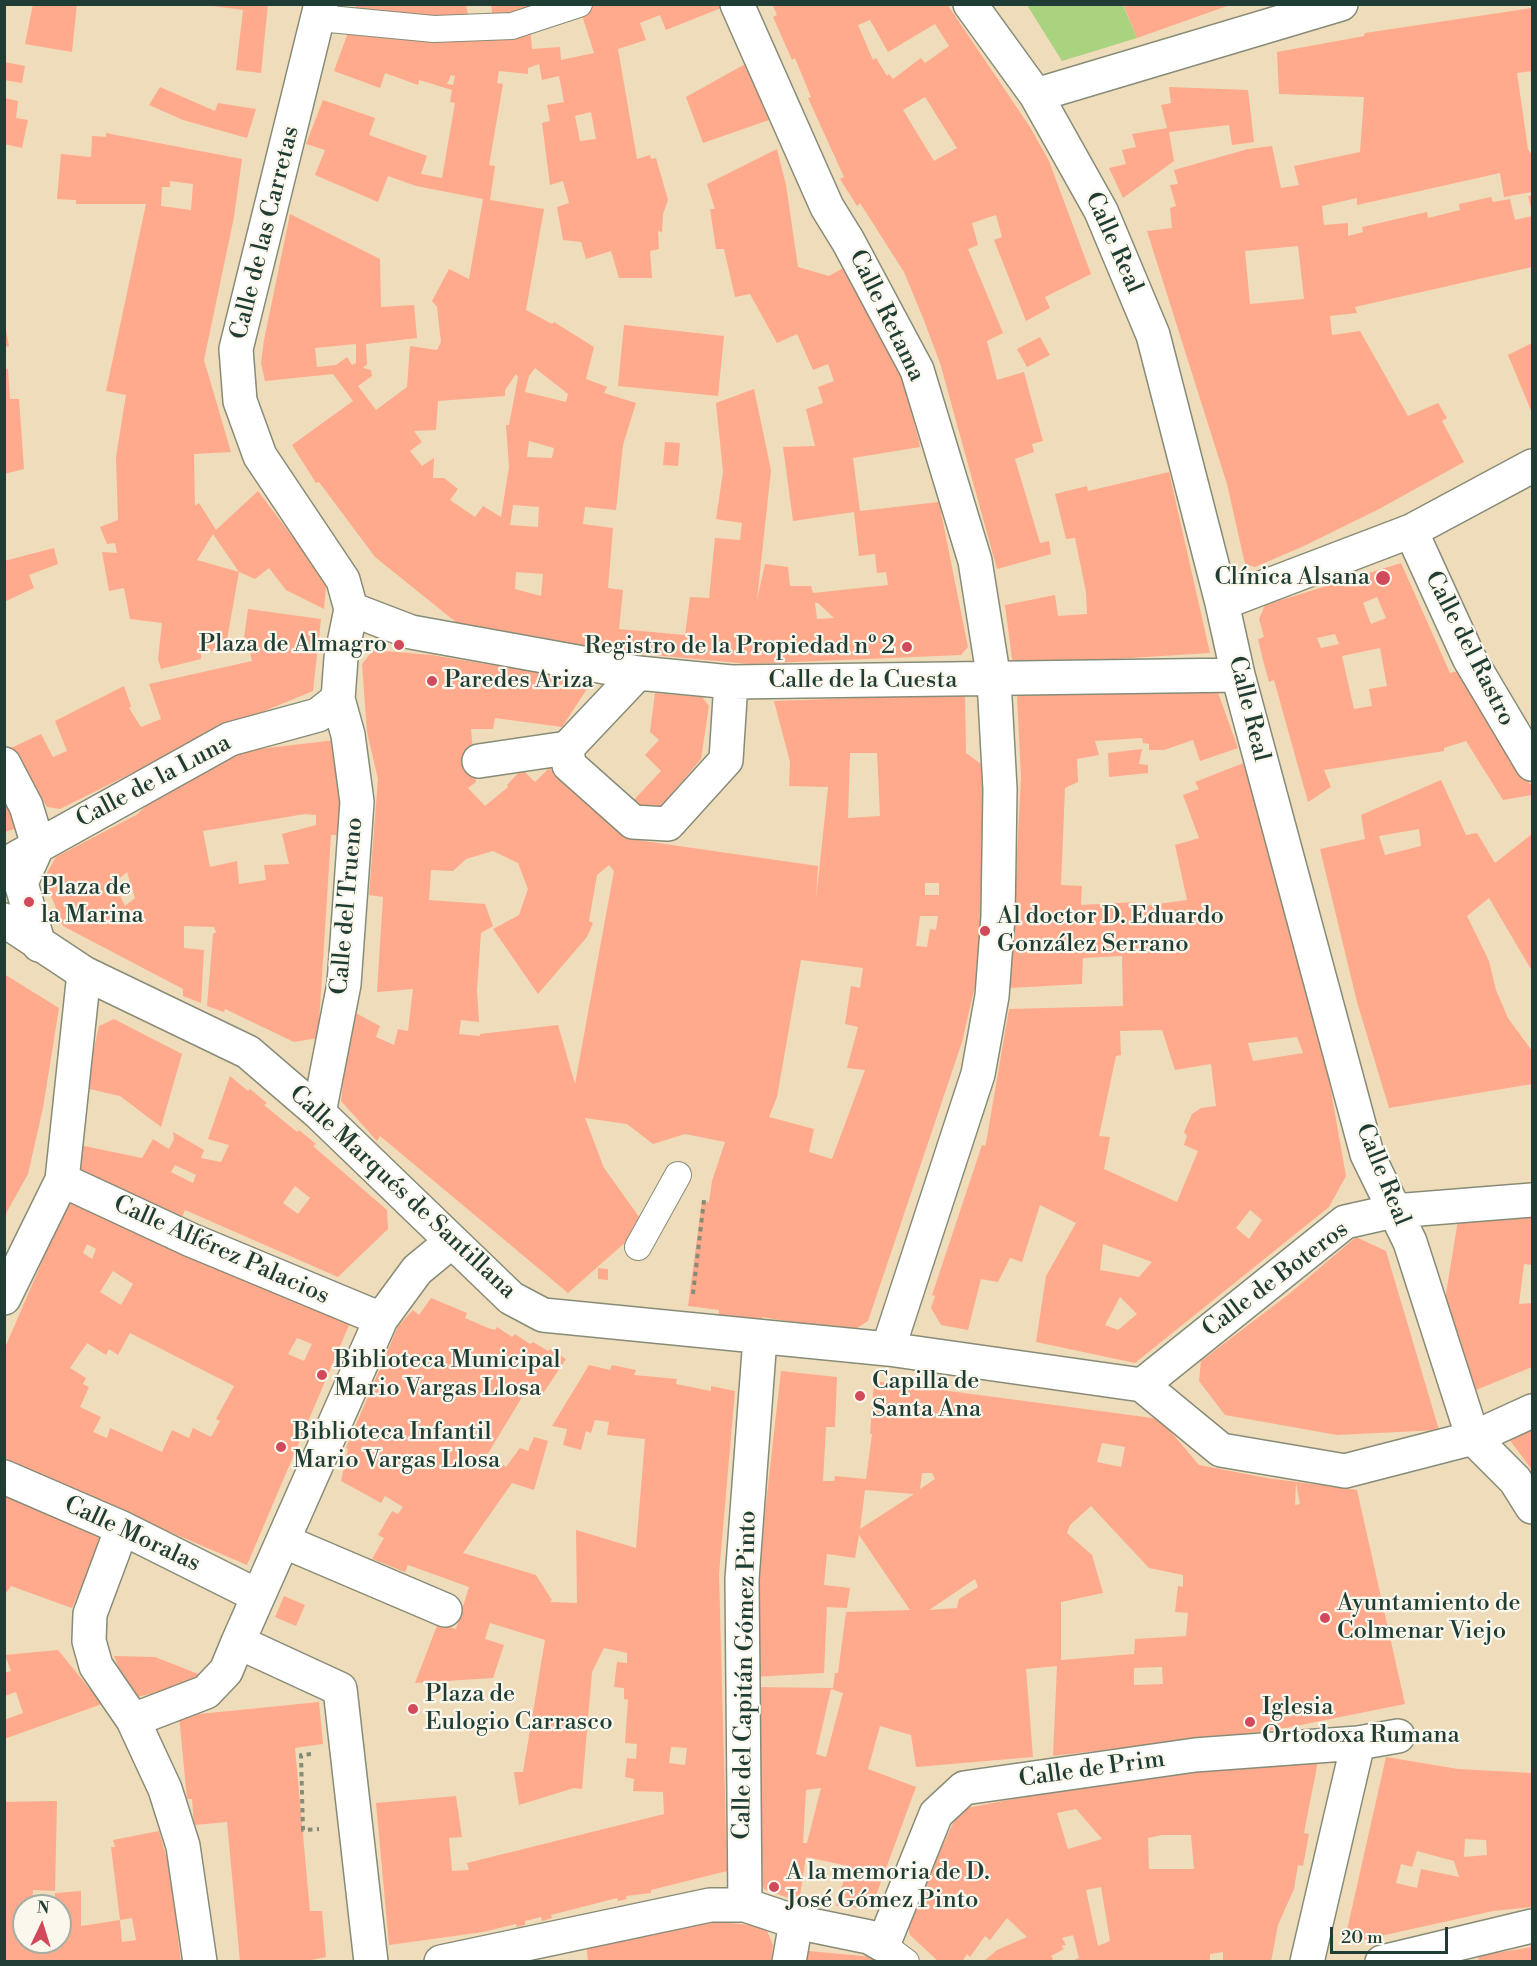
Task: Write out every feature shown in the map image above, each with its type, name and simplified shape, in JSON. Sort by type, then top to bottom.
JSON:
[{"type":"street","points":[[320,11],[434,29],[512,26],[579,4]]},
{"type":"street","name":"Calle Retama","points":[[737,4],[826,207],[848,241],[917,370],[975,561],[994,680],[999,801],[998,917],[992,996],[978,1074],[888,1349]]},
{"type":"street","name":"Calle Real","points":[[970,4],[1036,95],[1101,211],[1153,335],[1222,603],[1238,675],[1367,1154],[1410,1242],[1473,1438]]},
{"type":"street","points":[[1036,95],[1341,4]]},
{"type":"street","name":"Calle de las Carretas","points":[[320,11],[236,349],[240,401],[260,456],[347,594]]},
{"type":"street","points":[[1222,603],[1411,531],[1533,466]]},
{"type":"street","name":"Calle del Rastro","points":[[1411,531],[1469,658],[1533,764]]},
{"type":"street","points":[[338,699],[347,594]]},
{"type":"street","name":"Calle de la Cuesta","points":[[347,594],[411,632],[638,673],[731,682],[1238,675]]},
{"type":"street","points":[[479,761],[567,748],[638,673]]},
{"type":"street","points":[[567,748],[569,765],[633,822],[668,824],[726,760],[731,682]]},
{"type":"street","name":"Calle de la Luna","points":[[38,845],[230,739],[318,715],[338,699]]},
{"type":"street","name":"Calle del Trueno","points":[[319,1113],[344,984],[357,802],[348,735],[338,699]]},
{"type":"street","points":[[4,764],[26,806],[38,845],[21,883],[39,945]]},
{"type":"street","points":[[4,865],[38,845]]},
{"type":"street","points":[[4,920],[84,973],[62,1180],[4,1298]]},
{"type":"street","name":"Calle Marqués de Santillana","points":[[84,973],[249,1052],[319,1113],[511,1298],[543,1315],[888,1349],[1142,1385]]},
{"type":"street","points":[[638,1247],[678,1175]]},
{"type":"street","name":"Calle Alférez Palacios","points":[[62,1180],[191,1240],[381,1319]]},
{"type":"street","name":"Calle de Boteros","points":[[1142,1385],[1345,1222],[1394,1211],[1533,1200]]},
{"type":"street","points":[[133,1720],[206,1692],[226,1671],[381,1319],[417,1270],[451,1242]]},
{"type":"street","name":"Calle del Capitán Gómez Pinto","points":[[745,1905],[742,1579],[760,1338]]},
{"type":"street","points":[[1142,1385],[1221,1450],[1345,1471],[1473,1438],[1533,1411]]},
{"type":"street","points":[[1473,1438],[1515,1480],[1533,1507]]},
{"type":"street","name":"Calle Moralas","points":[[4,1477],[122,1528],[258,1596]]},
{"type":"street","points":[[122,1528],[90,1614],[89,1641],[96,1666],[133,1720],[165,1789],[183,1846],[200,1962]]},
{"type":"street","points":[[283,1541],[445,1610]]},
{"type":"street","points":[[238,1642],[340,1689],[370,1962]]},
{"type":"street","name":"Calle de Prim","points":[[894,1953],[936,1814],[964,1788],[1195,1755],[1358,1743],[1398,1736]]},
{"type":"street","points":[[1307,1962],[1358,1743]]},
{"type":"street","points":[[441,1962],[710,1905],[745,1905],[796,1922],[869,1937],[894,1953]]},
{"type":"street","points":[[789,1962],[796,1922]]},
{"type":"street","points":[[1382,1962],[1533,1926]]},
{"type":"path","points":[[678,1175],[705,1193],[689,1331]]},
{"type":"path","points":[[303,1830],[325,1829]]},
{"type":"green space","points":[[1027,5],[1123,5],[1137,38],[1062,61]]},
{"type":"building","points":[[33,4],[77,4],[72,52],[25,44]]},
{"type":"building","points":[[198,4],[268,4],[261,73],[236,70],[243,10]]},
{"type":"building","points":[[356,4],[466,4],[469,21],[356,17]]},
{"type":"building","points":[[491,4],[529,4],[530,12],[493,20]]},
{"type":"building","points":[[592,4],[719,4],[721,8],[666,30],[660,15],[640,23],[646,40],[618,49],[637,159],[650,155],[651,159],[656,158],[668,200],[663,214],[662,232],[658,231],[659,249],[650,251],[652,278],[619,278],[611,251],[586,259],[581,242],[563,240],[557,207],[569,203],[563,181],[550,185],[542,123],[550,121],[547,105],[564,102],[559,76],[542,80],[539,64],[528,68],[528,74],[499,71],[497,83],[503,84],[489,165],[495,166],[490,200],[544,209],[526,310],[552,324],[554,322],[594,347],[586,379],[607,387],[604,393],[636,403],[623,445],[616,510],[585,507],[583,524],[613,528],[608,588],[623,590],[619,629],[685,635],[690,597],[709,598],[715,538],[740,540],[742,523],[716,519],[723,472],[716,403],[754,389],[771,470],[757,600],[765,564],[788,567],[790,586],[811,586],[813,593],[888,585],[886,572],[877,573],[875,554],[859,556],[854,512],[793,521],[783,447],[815,446],[806,409],[823,403],[818,387],[834,381],[828,364],[813,370],[797,334],[777,343],[750,294],[735,297],[724,249],[716,249],[710,209],[715,209],[707,184],[777,149],[786,185],[798,267],[829,276],[845,267],[902,378],[919,441],[920,447],[853,458],[860,511],[939,502],[968,647],[961,655],[749,664],[548,645],[457,623],[375,557],[319,482],[316,483],[292,445],[353,401],[333,374],[265,381],[261,363],[264,340],[290,214],[380,259],[381,307],[414,305],[417,338],[366,344],[367,364],[363,368],[371,370],[372,376],[358,386],[376,410],[407,387],[410,346],[437,350],[441,342],[437,307],[432,301],[449,269],[469,279],[483,199],[416,186],[388,176],[378,202],[315,175],[325,150],[306,144],[323,100],[375,118],[369,135],[427,156],[421,174],[442,178],[455,103],[450,102],[452,90],[419,80],[418,85],[385,73],[380,88],[334,71],[351,24],[530,25],[532,49],[560,47],[561,60],[594,53],[580,9]],"holes":[[[451,75],[455,76],[453,85],[447,84]],[[591,112],[596,139],[580,141],[575,116]],[[356,344],[356,363],[352,365],[347,357],[336,365],[317,367],[315,348]],[[535,368],[568,394],[566,402],[525,392],[529,376]],[[516,374],[518,377],[509,425],[506,425],[509,467],[501,517],[483,506],[475,517],[450,500],[458,489],[444,478],[433,478],[434,458],[422,466],[410,451],[422,442],[414,431],[436,430],[438,401],[505,396],[505,390]],[[529,441],[554,448],[552,458],[527,457]],[[513,505],[539,507],[538,527],[510,525]],[[516,572],[543,574],[541,596],[515,589]],[[815,603],[818,603],[834,618],[817,619]]]},
{"type":"building","points":[[772,4],[947,4],[1030,127],[1049,161],[1091,274],[1045,297],[1050,308],[1026,321],[994,240],[1002,237],[996,215],[972,223],[978,245],[968,249],[1003,333],[987,341],[997,380],[1024,372],[1043,441],[1032,444],[1034,452],[1015,459],[1040,543],[1049,541],[1051,554],[997,569],[940,363],[923,318],[904,272],[860,203],[857,206],[840,179],[844,177],[808,98],[811,97],[795,58],[792,60],[773,17],[777,15]],"holes":[[[870,20],[888,52],[935,24],[949,46],[925,63],[921,58],[893,79],[889,74],[887,76],[876,58],[873,60],[858,25]],[[925,97],[957,148],[934,161],[903,110]]]},
{"type":"building","points":[[1123,4],[1230,4],[1230,5],[1137,38]]},
{"type":"building","points":[[1532,8],[1532,71],[1517,73],[1528,149],[1532,156],[1532,192],[1504,197],[1500,173],[1357,205],[1357,198],[1322,206],[1324,225],[1348,223],[1348,236],[1363,232],[1362,227],[1427,212],[1428,218],[1460,210],[1459,204],[1491,197],[1493,202],[1510,199],[1515,220],[1532,216],[1532,267],[1355,307],[1357,313],[1330,316],[1332,335],[1360,331],[1408,416],[1438,403],[1447,418],[1442,421],[1464,462],[1379,509],[1255,567],[1245,564],[1227,484],[1147,231],[1172,228],[1170,208],[1176,206],[1170,185],[1178,184],[1174,170],[1248,149],[1272,146],[1281,188],[1299,185],[1294,166],[1360,152],[1364,97],[1279,94],[1277,52],[1364,36],[1365,33]],"holes":[[[1298,246],[1304,299],[1250,304],[1245,251]]]},
{"type":"building","points":[[4,62],[25,66],[22,83],[4,80]]},
{"type":"building","points":[[747,63],[769,120],[703,143],[686,97]]},
{"type":"building","points":[[160,87],[215,111],[218,103],[256,109],[247,138],[183,120],[149,105]]},
{"type":"building","points":[[1169,87],[1248,90],[1254,142],[1232,145],[1229,125],[1169,132],[1174,161],[1123,198],[1109,168],[1126,164],[1122,150],[1136,147],[1132,134],[1167,128],[1161,105],[1171,103]]},
{"type":"building","points":[[4,98],[18,101],[16,118],[28,120],[22,148],[4,144]]},
{"type":"building","points":[[106,133],[242,159],[234,217],[204,360],[231,452],[194,454],[195,506],[199,503],[216,530],[258,491],[320,573],[326,586],[324,609],[286,590],[269,568],[255,579],[239,572],[225,651],[201,651],[201,659],[161,669],[158,659],[162,623],[130,619],[124,588],[109,591],[102,552],[117,553],[115,543],[107,544],[100,527],[118,520],[116,457],[126,395],[106,391],[146,204],[76,204],[76,200],[57,199],[61,154],[91,157],[92,136],[106,137]],"holes":[[[170,181],[193,184],[191,210],[161,206],[162,187],[170,187]],[[213,534],[239,572],[197,560]]]},
{"type":"building","points":[[1528,196],[1532,196],[1532,212]]},
{"type":"building","points":[[4,320],[9,346],[4,347]]},
{"type":"building","points":[[624,325],[724,336],[718,396],[618,386]]},
{"type":"building","points":[[1040,337],[1050,355],[1027,367],[1017,349]]},
{"type":"building","points":[[1532,343],[1532,413],[1508,355]]},
{"type":"building","points":[[4,369],[8,369],[10,399],[19,399],[24,469],[4,474]]},
{"type":"building","points":[[665,442],[680,443],[678,466],[663,465]]},
{"type":"building","points":[[1169,472],[1210,653],[1018,665],[1012,659],[1005,605],[1055,595],[1058,616],[1087,614],[1086,592],[1075,538],[1066,539],[1055,494],[1087,486],[1088,491]]},
{"type":"building","points":[[54,548],[58,564],[29,575],[34,588],[4,602],[4,561]]},
{"type":"building","points":[[1401,563],[1450,673],[1462,670],[1532,787],[1532,795],[1503,800],[1466,741],[1444,748],[1444,751],[1324,770],[1331,787],[1308,802],[1274,680],[1269,682],[1258,639],[1264,637],[1259,619],[1265,605]],"holes":[[[1377,597],[1386,618],[1371,624],[1363,603]],[[1335,634],[1339,644],[1321,648],[1317,638]],[[1380,648],[1387,686],[1369,689],[1372,706],[1354,709],[1342,656]]]},
{"type":"building","points":[[248,609],[321,619],[313,691],[216,731],[60,809],[47,807],[11,748],[41,734],[53,757],[67,751],[55,721],[124,686],[131,706],[129,708],[141,727],[161,719],[149,684],[252,661],[250,652],[242,651]]},
{"type":"building","points":[[373,650],[432,655],[504,667],[582,676],[587,689],[562,727],[495,718],[493,729],[471,729],[476,782],[468,788],[485,806],[508,787],[507,785],[522,769],[535,782],[549,768],[637,840],[818,866],[816,900],[828,787],[789,786],[790,762],[774,701],[965,694],[966,753],[981,764],[983,811],[986,916],[976,982],[962,1042],[868,1321],[851,1332],[762,1317],[761,1325],[718,1318],[719,1310],[688,1306],[702,1201],[709,1202],[712,1181],[725,1142],[685,1134],[653,1144],[627,1124],[585,1118],[604,1168],[645,1225],[568,1293],[380,1136],[377,1141],[341,1101],[352,1011],[380,1026],[376,1037],[394,1045],[398,1029],[408,1031],[413,989],[377,992],[383,897],[369,895],[378,779],[367,732],[362,664]],"holes":[[[850,753],[877,753],[880,816],[848,818]],[[493,851],[518,863],[528,889],[519,915],[493,929],[538,994],[587,937],[593,923],[589,921],[597,875],[609,865],[614,871],[575,1084],[558,1025],[480,1034],[480,1036],[459,1034],[461,1020],[479,1022],[477,990],[481,933],[493,926],[485,904],[429,900],[431,870],[453,871],[466,859]],[[925,883],[939,883],[939,895],[925,895]],[[920,916],[938,916],[936,930],[930,929],[927,947],[916,946]],[[801,960],[863,968],[860,988],[851,986],[845,1024],[858,1027],[847,1068],[865,1070],[832,1159],[809,1152],[814,1129],[769,1117],[777,1097]]]},
{"type":"building","points":[[1216,687],[1238,748],[1200,761],[1193,740],[1164,750],[1149,750],[1149,744],[1143,743],[1142,738],[1095,741],[1099,755],[1077,759],[1078,782],[1065,788],[1061,885],[1082,886],[1081,905],[1135,902],[1137,907],[1187,900],[1175,845],[1199,838],[1183,795],[1199,789],[1195,782],[1246,762],[1258,799],[1255,801],[1290,905],[1306,992],[1324,1051],[1346,1176],[1329,1207],[1135,1363],[1036,1342],[1046,1276],[1076,1223],[1040,1205],[1022,1262],[1010,1258],[998,1282],[981,1279],[968,1330],[941,1325],[931,1308],[935,1296],[932,1295],[982,1145],[985,1146],[986,1143],[1009,1009],[1123,1006],[1122,956],[1083,958],[1082,984],[1010,988],[1021,777],[1017,697],[1020,694]],"holes":[[[1162,1030],[1175,1070],[1211,1064],[1216,1106],[1201,1108],[1192,1114],[1184,1132],[1187,1136],[1184,1145],[1198,1151],[1177,1202],[1104,1169],[1110,1137],[1099,1136],[1116,1056],[1121,1055],[1120,1031]],[[1297,1037],[1303,1053],[1253,1061],[1248,1043]],[[1250,1210],[1262,1220],[1249,1239],[1236,1228]],[[1103,1244],[1152,1262],[1139,1277],[1100,1270]],[[1120,1297],[1137,1314],[1118,1330],[1105,1325]]]},
{"type":"building","points":[[655,693],[702,697],[709,706],[701,759],[659,809],[631,803],[661,771],[645,755],[659,740],[650,732]]},
{"type":"building","points":[[336,740],[347,835],[331,835],[318,1038],[294,1042],[225,1009],[224,1012],[207,1006],[213,934],[216,932],[214,927],[184,926],[184,948],[204,950],[201,1003],[183,996],[183,989],[63,926],[44,878],[56,857],[136,815],[170,785],[232,752]],"holes":[[[305,814],[316,815],[316,825],[282,834],[289,864],[264,865],[266,880],[239,884],[237,861],[210,867],[203,831]],[[127,872],[135,898],[125,906],[114,883]]]},
{"type":"building","points":[[1142,749],[1139,764],[1148,765],[1148,773],[1109,777],[1108,753]]},
{"type":"building","points":[[1441,780],[1466,835],[1477,833],[1495,863],[1532,834],[1532,971],[1489,898],[1467,916],[1489,961],[1496,990],[1508,1018],[1532,1051],[1532,1084],[1389,1108],[1357,1002],[1320,849],[1365,839],[1361,815]],"holes":[[[1419,829],[1421,846],[1385,855],[1379,836]]]},
{"type":"building","points":[[4,793],[18,828],[4,832]]},
{"type":"building","points":[[4,974],[59,1008],[43,1108],[28,1174],[4,1217]]},
{"type":"building","points":[[114,1019],[182,1054],[161,1127],[120,1096],[85,1088],[99,1026]]},
{"type":"building","points":[[230,1076],[267,1103],[264,1105],[297,1132],[299,1130],[316,1144],[313,1146],[387,1210],[388,1229],[338,1277],[185,1210],[178,1227],[74,1168],[75,1144],[142,1158],[153,1139],[169,1149],[174,1139],[173,1132],[204,1150],[201,1158],[221,1162],[229,1145],[208,1139]],"holes":[[[175,1165],[196,1175],[193,1183],[171,1172]],[[295,1186],[310,1198],[298,1214],[283,1203]]]},
{"type":"building","points":[[69,1199],[352,1318],[247,1565],[4,1461],[4,1350]],"holes":[[[87,1244],[96,1249],[92,1259],[83,1253]],[[113,1271],[133,1284],[121,1305],[100,1292]],[[130,1333],[234,1386],[216,1419],[220,1421],[211,1437],[193,1428],[189,1438],[172,1430],[162,1452],[110,1428],[107,1438],[93,1432],[101,1417],[80,1407],[89,1387],[83,1384],[86,1378],[70,1368],[87,1343],[106,1355],[109,1349],[118,1355]],[[297,1338],[312,1344],[304,1361],[288,1354]]]},
{"type":"building","points":[[1532,1214],[1532,1265],[1524,1264],[1519,1304],[1532,1303],[1532,1367],[1476,1390],[1444,1306],[1458,1220]]},
{"type":"building","points":[[1356,1237],[1386,1251],[1439,1430],[1337,1435],[1225,1415],[1199,1381],[1201,1361],[1289,1294]]},
{"type":"building","points":[[598,1268],[608,1269],[608,1280],[598,1279]]},
{"type":"building","points":[[431,1298],[467,1313],[465,1318],[495,1330],[497,1327],[512,1337],[515,1334],[530,1344],[533,1342],[548,1351],[551,1349],[566,1359],[540,1398],[527,1389],[487,1455],[506,1467],[520,1448],[528,1451],[534,1437],[548,1441],[534,1490],[512,1483],[463,1553],[536,1575],[552,1600],[550,1602],[577,1603],[576,1530],[636,1548],[645,1439],[607,1435],[609,1422],[595,1420],[591,1433],[586,1431],[581,1450],[563,1445],[567,1429],[552,1426],[589,1365],[610,1370],[612,1365],[636,1370],[634,1375],[677,1379],[676,1384],[711,1391],[711,1386],[735,1391],[719,1574],[727,1871],[651,1890],[651,1893],[626,1896],[627,1899],[618,1901],[617,1898],[551,1915],[552,1918],[542,1921],[541,1917],[525,1921],[525,1925],[517,1927],[516,1924],[483,1932],[389,1945],[376,1803],[456,1796],[462,1837],[449,1838],[452,1871],[469,1870],[467,1863],[664,1814],[663,1792],[633,1791],[634,1779],[625,1777],[627,1758],[636,1759],[637,1744],[625,1743],[628,1700],[624,1699],[624,1688],[614,1687],[617,1662],[627,1663],[627,1653],[604,1648],[592,1672],[582,1789],[574,1788],[519,1805],[514,1772],[523,1772],[545,1640],[490,1623],[485,1639],[504,1645],[493,1678],[415,1683],[438,1623],[456,1629],[469,1587],[408,1565],[405,1572],[372,1559],[384,1538],[378,1535],[392,1511],[398,1514],[403,1507],[385,1496],[381,1503],[341,1481],[348,1449],[346,1448],[398,1326],[413,1310],[419,1315]],"holes":[[[671,1747],[687,1748],[685,1765],[669,1763]]]},
{"type":"building","points":[[781,1371],[837,1377],[835,1427],[826,1427],[823,1481],[834,1481],[835,1476],[866,1479],[872,1434],[870,1434],[874,1381],[1160,1419],[1199,1465],[1267,1478],[1357,1490],[1405,1704],[1276,1730],[1053,1756],[1057,1666],[1026,1669],[1033,1757],[916,1767],[911,1735],[880,1726],[868,1769],[916,1787],[871,1909],[836,1906],[848,1866],[806,1857],[799,1902],[764,1889],[751,1859],[753,1687],[833,1688],[835,1673],[838,1673],[846,1612],[910,1610],[859,1535],[855,1558],[827,1554],[824,1585],[850,1588],[847,1608],[827,1607],[824,1673],[753,1677],[757,1582]],"holes":[[[1102,1443],[1125,1447],[1121,1467],[1097,1462]],[[922,1473],[932,1473],[935,1479],[920,1489]],[[1296,1483],[1300,1504],[1295,1505]],[[865,1490],[914,1494],[860,1529]],[[1091,1506],[1149,1568],[1183,1575],[1183,1587],[1178,1586],[1175,1612],[1188,1613],[1186,1636],[1135,1639],[1134,1654],[1061,1660],[1061,1602],[1103,1593],[1092,1555],[1067,1533],[1070,1525]],[[975,1579],[978,1587],[959,1599],[957,1608],[929,1610]],[[1162,1667],[1163,1684],[1134,1685],[1134,1668]],[[831,1689],[843,1693],[826,1757],[816,1754]],[[821,1788],[807,1843],[803,1843],[806,1790]]]},
{"type":"building","points":[[1532,1416],[1532,1470],[1506,1435]]},
{"type":"building","points":[[4,1490],[105,1532],[72,1608],[11,1586],[4,1596]]},
{"type":"building","points":[[284,1596],[305,1605],[296,1626],[275,1617]]},
{"type":"building","points":[[58,1650],[102,1704],[4,1739],[4,1720],[23,1713],[16,1692],[4,1696],[4,1673],[11,1671],[5,1655]]},
{"type":"building","points":[[114,1656],[155,1657],[201,1675],[193,1685],[137,1697],[128,1693]]},
{"type":"building","points":[[319,1702],[323,1744],[295,1748],[310,1911],[322,1911],[326,1957],[300,1962],[240,1962],[227,1822],[194,1825],[192,1799],[187,1799],[179,1716]]},
{"type":"building","points":[[1386,1757],[1458,1769],[1532,1773],[1532,1907],[1493,1911],[1358,1941],[1347,1930]],"holes":[[[1465,1839],[1486,1840],[1487,1855],[1464,1857]],[[1417,1851],[1454,1861],[1459,1877],[1421,1869],[1417,1888],[1396,1883],[1401,1864],[1412,1867]]]},
{"type":"building","points":[[1318,1761],[1304,1833],[1309,1834],[1303,1866],[1298,1865],[1294,1889],[1278,1925],[1271,1962],[1223,1962],[1223,1952],[1210,1954],[1210,1962],[1070,1962],[1079,1958],[1073,1935],[1062,1938],[1066,1945],[1061,1946],[1064,1949],[1051,1956],[1053,1959],[1051,1962],[983,1962],[997,1950],[1027,1937],[1007,1918],[990,1940],[985,1936],[970,1957],[967,1954],[962,1962],[939,1962],[910,1935],[907,1922],[955,1819],[967,1808],[1039,1794],[1197,1771]],"holes":[[[1076,1809],[1102,1839],[1068,1849],[1057,1813]],[[1162,1835],[1191,1835],[1194,1869],[1149,1869],[1148,1838]],[[1101,1887],[1110,1941],[1098,1946],[1086,1890]]]},
{"type":"building","points":[[57,1801],[55,1891],[33,1890],[33,1894],[12,1894],[12,1954],[72,1954],[72,1894],[55,1893],[81,1891],[81,1926],[120,1920],[111,1847],[115,1847],[113,1840],[159,1831],[171,1873],[180,1930],[177,1931],[181,1962],[4,1962],[4,1802]],"holes":[[[132,1918],[136,1940],[122,1942],[120,1920]]]},
{"type":"building","points":[[705,1921],[765,1926],[773,1945],[771,1962],[588,1962],[586,1941]]},
{"type":"building","points":[[1532,1947],[1532,1962],[1479,1962],[1478,1956]]},
{"type":"building","points":[[809,1951],[873,1957],[879,1962],[807,1962]]},
{"type":"place","name":"Clínica Alsana","points":[[1383,578]]},
{"type":"place","name":"Plaza de Almagro","points":[[399,645]]},
{"type":"place","name":"Registro de la Propiedad nº 2","points":[[907,647]]},
{"type":"place","name":"Paredes Ariza","points":[[432,681]]},
{"type":"place","name":"Plaza de la Marina","points":[[29,902]]},
{"type":"place","name":"Al doctor D. Eduardo González Serrano","points":[[985,931]]},
{"type":"place","name":"Biblioteca Municipal Mario Vargas Llosa","points":[[322,1375]]},
{"type":"place","name":"Capilla de Santa Ana","points":[[860,1396]]},
{"type":"place","name":"Biblioteca Infantil Mario Vargas Llosa","points":[[281,1447]]},
{"type":"place","name":"Ayuntamiento de Colmenar Viejo","points":[[1325,1618]]},
{"type":"place","name":"Plaza de Eulogio Carrasco","points":[[413,1709]]},
{"type":"place","name":"Iglesia Ortodoxa Rumana","points":[[1250,1722]]},
{"type":"place","name":"A la memoria de D. José Gómez Pinto","points":[[774,1887]]}]
